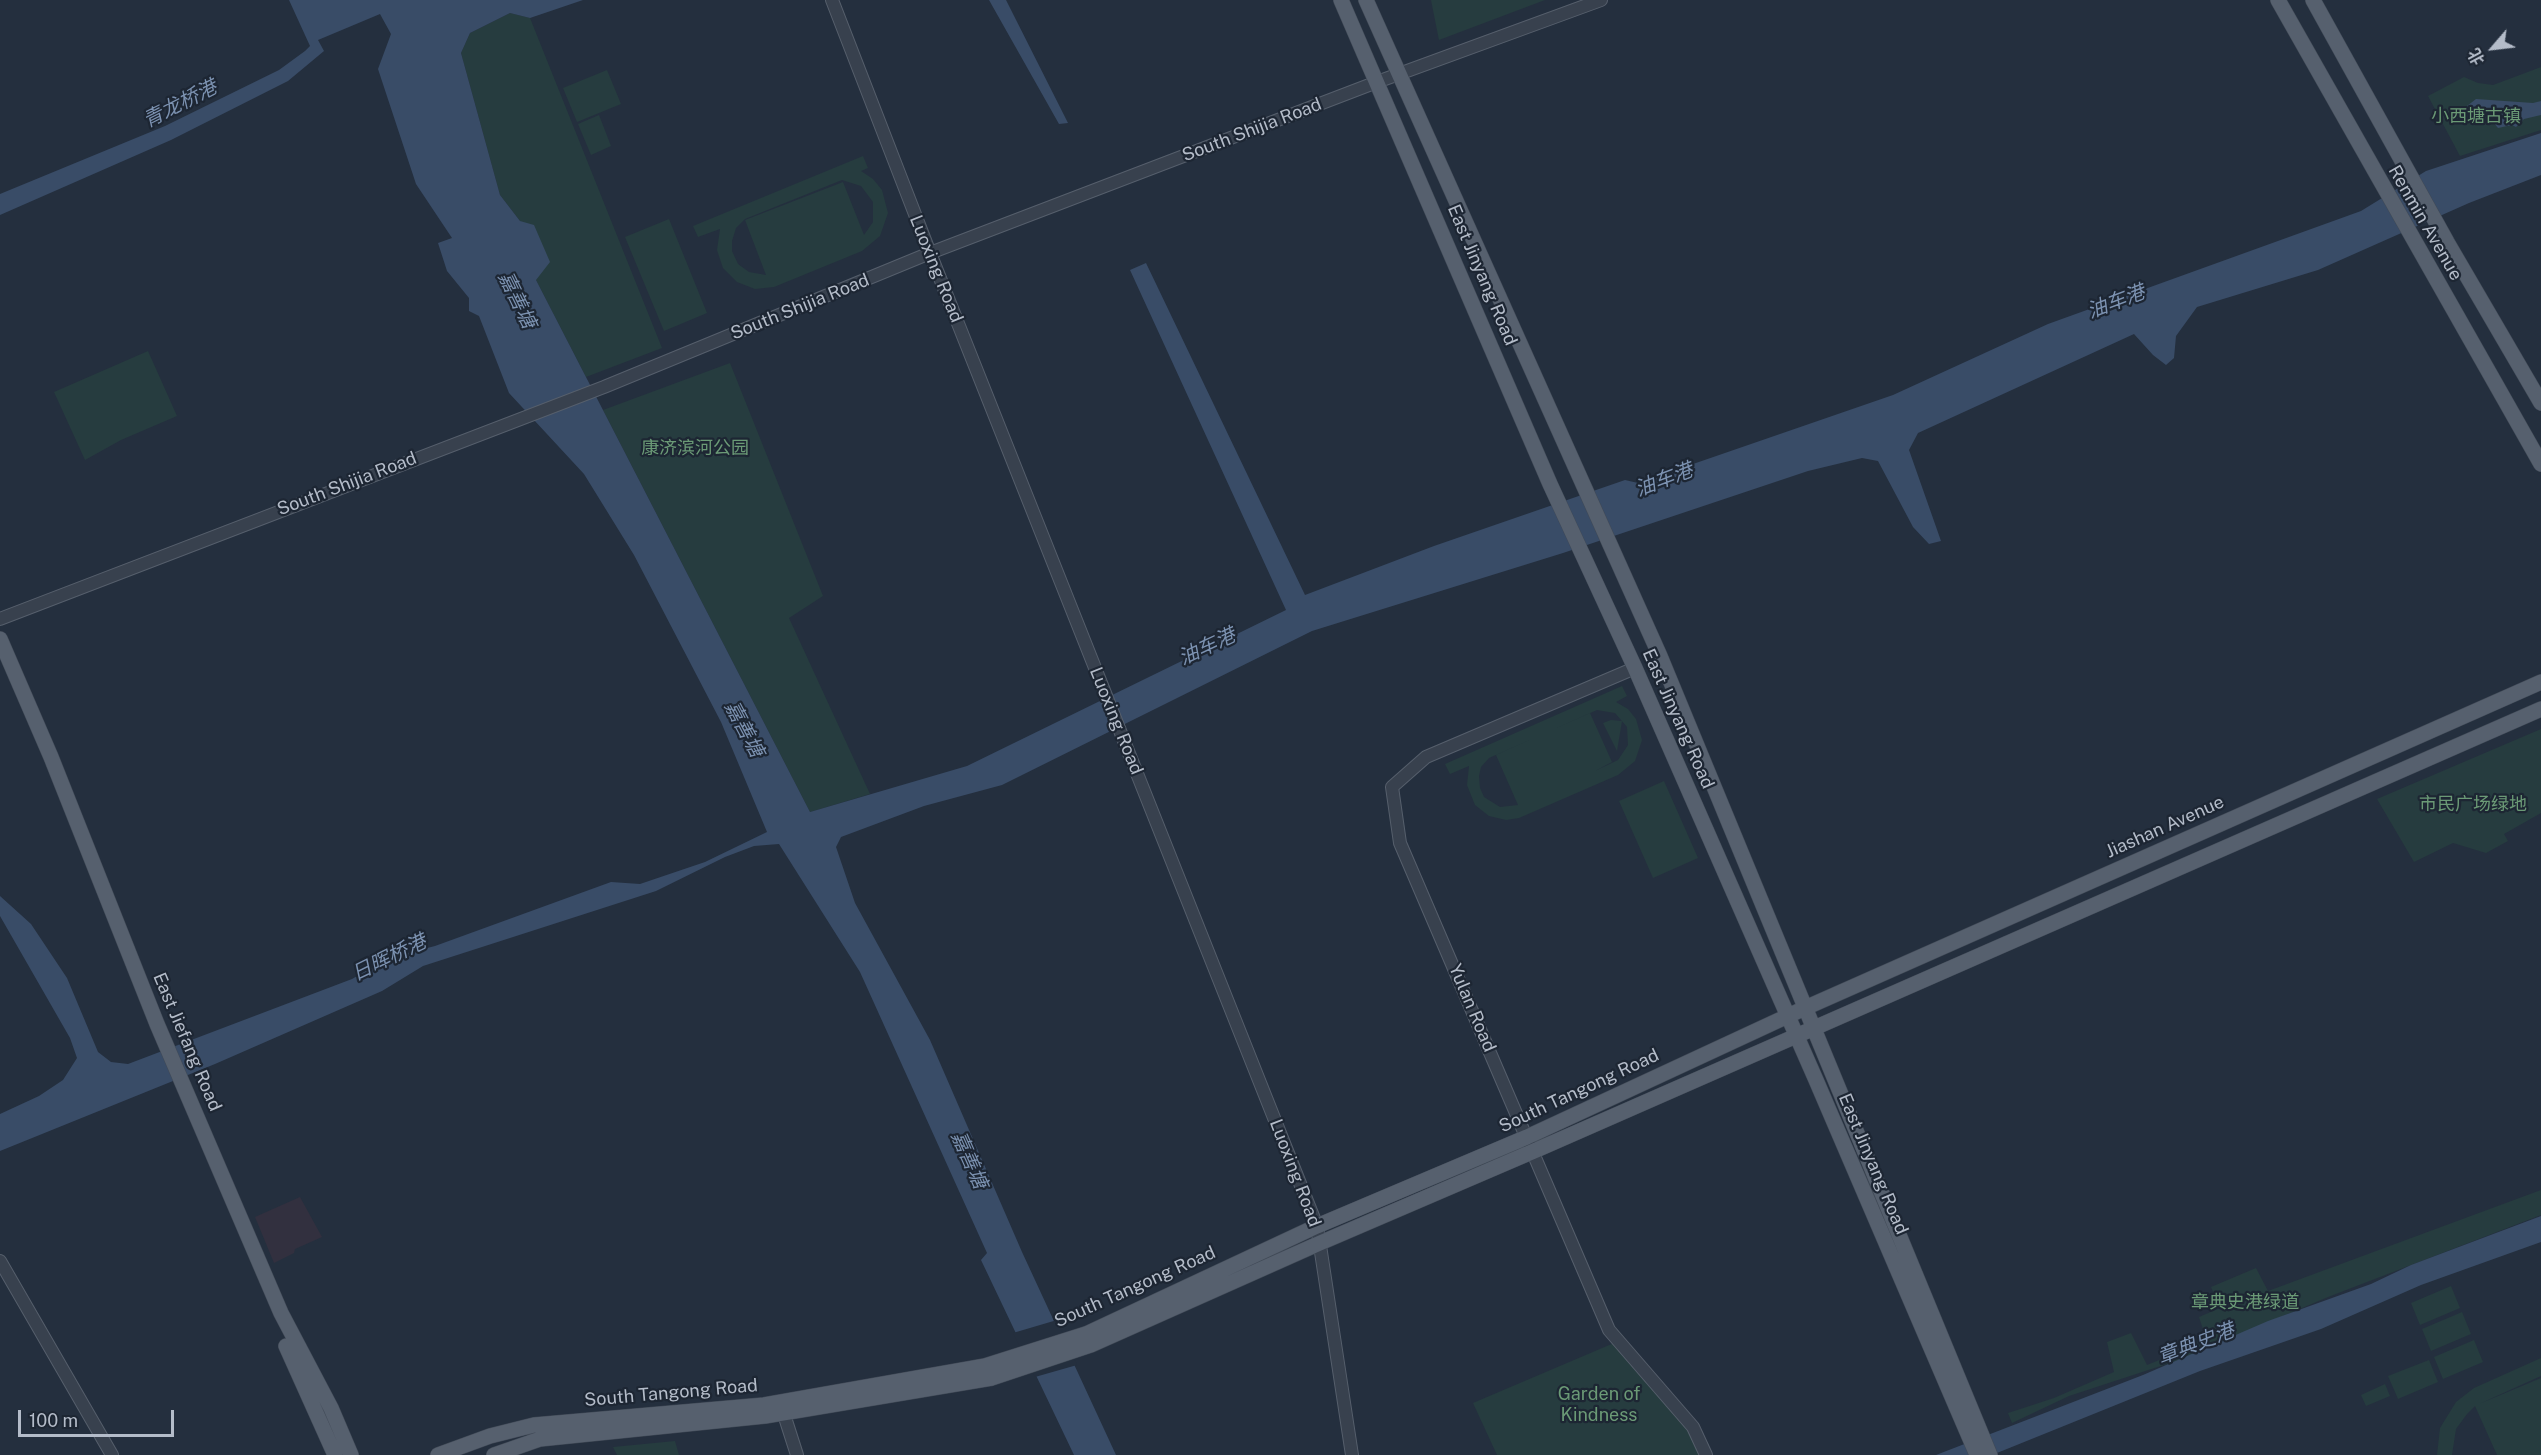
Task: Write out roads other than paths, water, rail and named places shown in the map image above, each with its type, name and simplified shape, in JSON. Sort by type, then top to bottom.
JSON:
[{"type":"main road","name":"East Jinyang Road","points":[[1341,0],[1550,484],[1635,668],[1787,1016],[1972,1426],[1990,1455]]},
{"type":"main road","name":"East Jinyang Road","points":[[1366,0],[1664,666],[1813,1027],[1972,1426],[1977,1455]]},
{"type":"main road","name":"Renmin Avenue","points":[[2278,0],[2418,251],[2541,464]]},
{"type":"main road","name":"Renmin Avenue","points":[[2313,0],[2447,242],[2541,403]]},
{"type":"main road","name":"East Jiefang Road","points":[[0,639],[51,757],[153,1026]]},
{"type":"main road","name":"East Jiefang Road","points":[[0,663],[187,1103],[291,1336],[331,1408],[351,1455]]},
{"type":"main road","name":"Jiashan Avenue","points":[[1805,1008],[2541,682]]},
{"type":"main road","points":[[1813,1027],[2541,709]]},
{"type":"main road","name":"South Tangong Road","points":[[1088,1340],[1317,1226],[1527,1137],[1805,1008]]},
{"type":"main road","name":"South Tangong Road","points":[[494,1455],[540,1439],[781,1408],[988,1372],[1088,1340],[1534,1151],[1813,1027]]},
{"type":"main road","name":"East Jiefang Road","points":[[187,1103],[273,1318],[304,1382],[335,1455]]},
{"type":"main road","name":"South Tangong Road","points":[[438,1455],[489,1436],[534,1425],[781,1408]]},
{"type":"street","name":"Luoxing Road","points":[[832,0],[930,253],[1317,1226],[1352,1455]]},
{"type":"street","name":"South Shijia Road","points":[[0,619],[604,387],[930,253],[1377,82],[1601,0]]},
{"type":"street","name":"Yulan Road","points":[[1635,668],[1426,757],[1392,787],[1400,843],[1610,1330],[1693,1427],[1706,1455]]},
{"type":"street","points":[[0,1261],[112,1455]]},
{"type":"street","points":[[781,1408],[797,1455]]},
{"type":"water","points":[[289,0],[583,0],[530,18],[510,13],[470,33],[461,53],[500,195],[520,221],[534,225],[550,262],[536,280],[810,812],[967,766],[1286,610],[1130,270],[1146,263],[1305,595],[1434,546],[1625,480],[1638,483],[1893,395],[2048,324],[2361,211],[2426,171],[2541,133],[2541,175],[2469,203],[2318,270],[2197,307],[2176,336],[2174,358],[2166,365],[2153,355],[2134,334],[1918,433],[1909,450],[1941,541],[1929,544],[1913,527],[1878,461],[1862,458],[1808,471],[1563,553],[1312,631],[1002,785],[924,806],[841,837],[836,847],[855,903],[930,1040],[1022,1252],[1116,1455],[1074,1455],[981,1260],[987,1253],[860,972],[779,844],[754,846],[725,857],[656,891],[423,966],[382,991],[215,1064],[0,1151],[0,1114],[39,1096],[63,1080],[77,1058],[70,1038],[0,916],[0,896],[31,924],[67,978],[98,1052],[111,1062],[128,1064],[352,979],[389,958],[435,946],[611,882],[640,884],[705,862],[767,832],[721,722],[634,555],[584,474],[509,393],[479,316],[469,311],[469,298],[447,271],[438,243],[452,238],[416,184],[378,69],[391,34],[380,14],[318,40],[324,51],[288,81],[171,140],[0,215],[0,194],[165,126],[279,70],[305,51],[310,46]]},
{"type":"water","points":[[989,0],[1006,0],[1068,123],[1059,124]]},
{"type":"water","points":[[2476,99],[2533,103],[2541,101],[2541,115],[2524,119],[2516,127],[2512,125],[2498,128],[2490,118],[2469,116],[2467,106]]},
{"type":"water","points":[[2541,1216],[2541,1242],[2421,1285],[2321,1329],[2200,1371],[1992,1455],[1936,1455],[2143,1375],[2268,1321],[2371,1284],[2411,1265]]},
{"type":"water label","name":"青龙桥港","points":[[180,104]]},
{"type":"water label","name":"嘉善塘","points":[[517,300]]},
{"type":"water label","name":"油车港","points":[[2116,302]]},
{"type":"water label","name":"油车港","points":[[1664,480]]},
{"type":"water label","name":"油车港","points":[[1207,647]]},
{"type":"water label","name":"嘉善塘","points":[[744,729]]},
{"type":"water label","name":"日晖桥港","points":[[389,958]]},
{"type":"water label","name":"嘉善塘","points":[[969,1160]]},
{"type":"water label","name":"章典史港","points":[[2196,1344]]},
{"type":"park label","name":"小西塘古镇","points":[[2476,116]]},
{"type":"park label","name":"康济滨河公园","points":[[695,448]]},
{"type":"park label","name":"市民广场绿地","points":[[2473,804]]},
{"type":"park label","name":"章典史港绿道","points":[[2245,1302]]},
{"type":"park label","name":"Garden of Kindness","points":[[1599,1404]]}]
